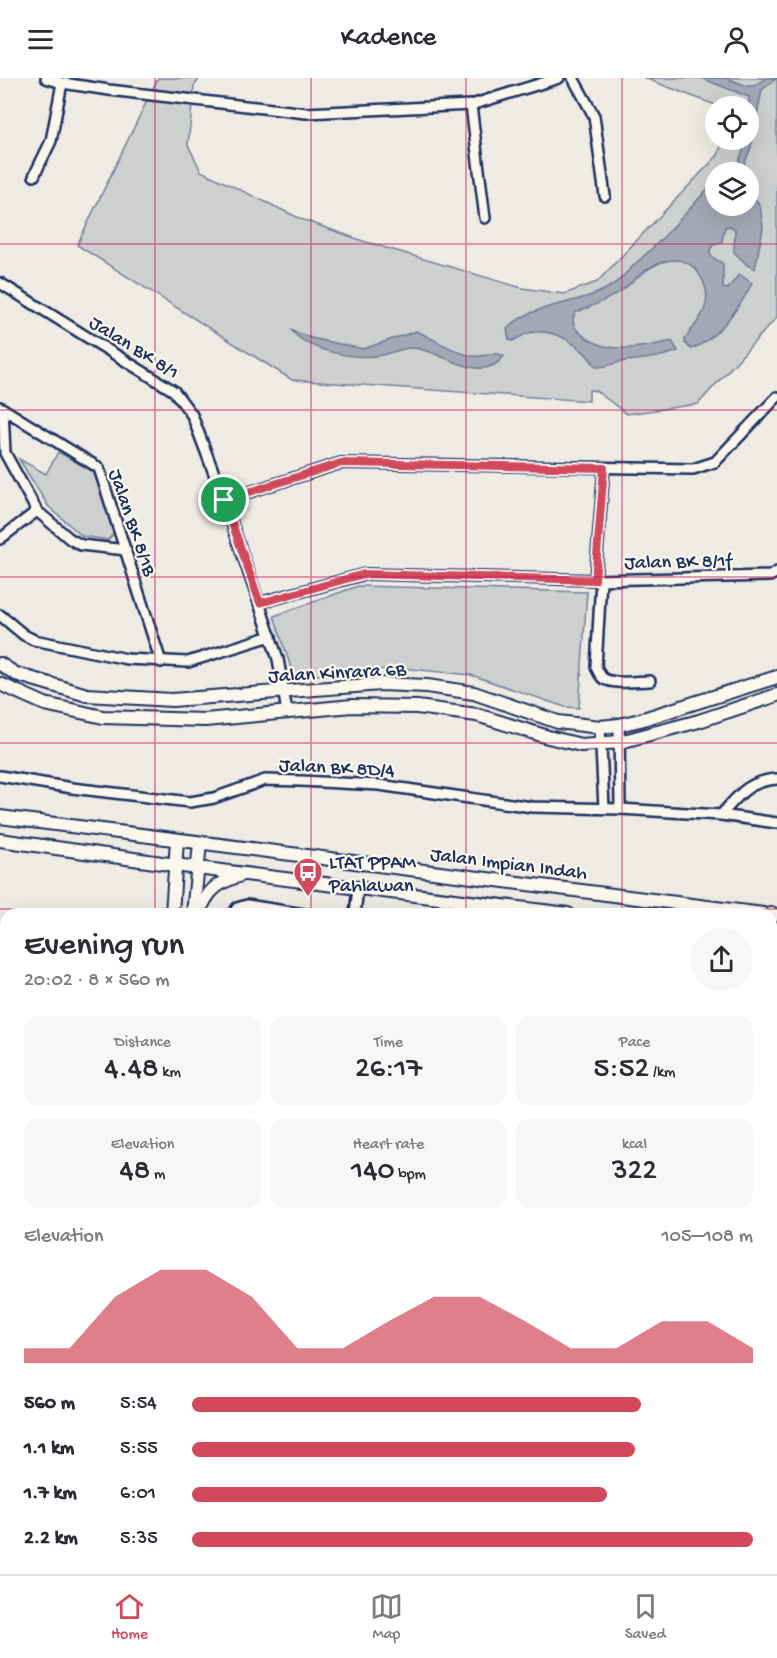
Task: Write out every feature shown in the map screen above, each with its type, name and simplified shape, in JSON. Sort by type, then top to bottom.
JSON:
[{"type":"street","points":[[45,78],[109,90],[306,113],[471,105],[559,78]]},
{"type":"street","points":[[109,90],[111,78]]},
{"type":"street","points":[[573,78],[594,116],[605,196]]},
{"type":"street","points":[[34,176],[51,141],[62,83]]},
{"type":"street","points":[[471,105],[485,218]]},
{"type":"street","name":"Jalan BK 8/1","points":[[0,283],[174,391],[192,415],[271,636],[278,659],[287,712]]},
{"type":"street","points":[[224,500],[341,463],[693,469],[715,462],[777,397]]},
{"type":"street","points":[[2,408],[5,453],[37,511],[70,539],[81,545],[126,550]]},
{"type":"street","name":"Jalan BK 8/1B","points":[[2,408],[99,468],[161,662]]},
{"type":"street","points":[[604,468],[596,667],[604,679],[650,681]]},
{"type":"street","points":[[0,539],[37,511]]},
{"type":"street","name":"Jalan BK 8/1f","points":[[260,603],[364,574],[598,580],[770,576],[777,572]]},
{"type":"street","points":[[0,615],[24,635],[34,640],[127,659],[161,662],[188,662],[271,636]]},
{"type":"street","name":"Jalan Kinrara 6B","points":[[0,664],[16,674],[87,695],[172,700],[381,684],[427,686],[474,693],[558,722],[600,727],[619,725],[777,677]]},
{"type":"street","name":"Jalan Kinrara 6B","points":[[0,684],[45,704],[103,717],[205,720],[352,706],[417,707],[477,716],[548,738],[581,745],[620,742],[699,721],[777,695]]},
{"type":"street","points":[[619,725],[620,809]]},
{"type":"street","points":[[600,727],[604,808]]},
{"type":"street","name":"Jalan BK 8D/4","points":[[0,776],[72,788],[190,802],[214,798],[265,780],[379,785],[532,807],[604,808],[721,815],[777,823]]},
{"type":"street","points":[[721,815],[744,789],[777,779]]},
{"type":"street","name":"Jalan Impian Indah","points":[[0,817],[715,908]]},
{"type":"street","points":[[0,840],[197,868],[520,908]]},
{"type":"street","points":[[172,908],[177,840]]},
{"type":"street","points":[[194,908],[200,843]]},
{"type":"street","points":[[201,908],[208,893],[217,885],[245,873]]},
{"type":"street","points":[[356,908],[358,888]]},
{"type":"street","points":[[237,908],[247,905],[266,908]]},
{"type":"shaded area","points":[[158,78],[200,78],[194,86],[188,145],[201,171],[301,219],[363,241],[522,288],[564,294],[597,282],[705,169],[705,216],[759,216],[759,162],[711,162],[720,150],[759,150],[759,96],[705,96],[705,101],[644,78],[777,78],[777,317],[698,404],[627,414],[596,391],[589,390],[589,401],[292,380],[77,245]]},
{"type":"shaded area","points":[[701,78],[726,78],[747,86],[754,86],[767,78],[777,78],[762,90],[759,106],[759,96],[746,96]]},
{"type":"shaded area","points":[[743,150],[750,150],[745,162],[739,162]]},
{"type":"shaded area","points":[[705,192],[705,216],[759,216],[759,204],[760,206],[763,228],[755,269],[747,265],[734,252],[735,229],[730,226],[725,227],[722,241],[713,245],[710,250],[711,256],[723,264],[723,288],[728,289],[739,274],[752,283],[727,321],[700,345],[691,349],[685,343],[685,338],[706,305],[706,289],[693,267],[673,260],[650,268],[616,295],[575,313],[573,321],[580,333],[601,345],[636,348],[672,341],[678,351],[596,367],[576,345],[558,336],[539,332],[527,334],[512,341],[509,339],[507,329],[528,314],[592,295],[613,285],[674,226]]},
{"type":"shaded area","points":[[291,330],[311,338],[363,349],[416,331],[451,349],[476,357],[496,353],[504,356],[495,365],[484,368],[460,364],[413,348],[382,355],[346,355],[309,344]]},
{"type":"shaded area","points":[[58,452],[96,473],[114,533],[108,540],[82,536],[48,506],[19,459],[46,474]]},
{"type":"shaded area","points":[[358,586],[587,592],[579,708],[565,707],[471,675],[400,668],[294,677],[274,616]]},
{"type":"place","name":"LTAT PPAM Pahlawan","points":[[308,898]]},
{"type":"route","points":[[341,463],[604,468],[595,580],[364,574],[260,603],[224,500],[341,463]]}]
